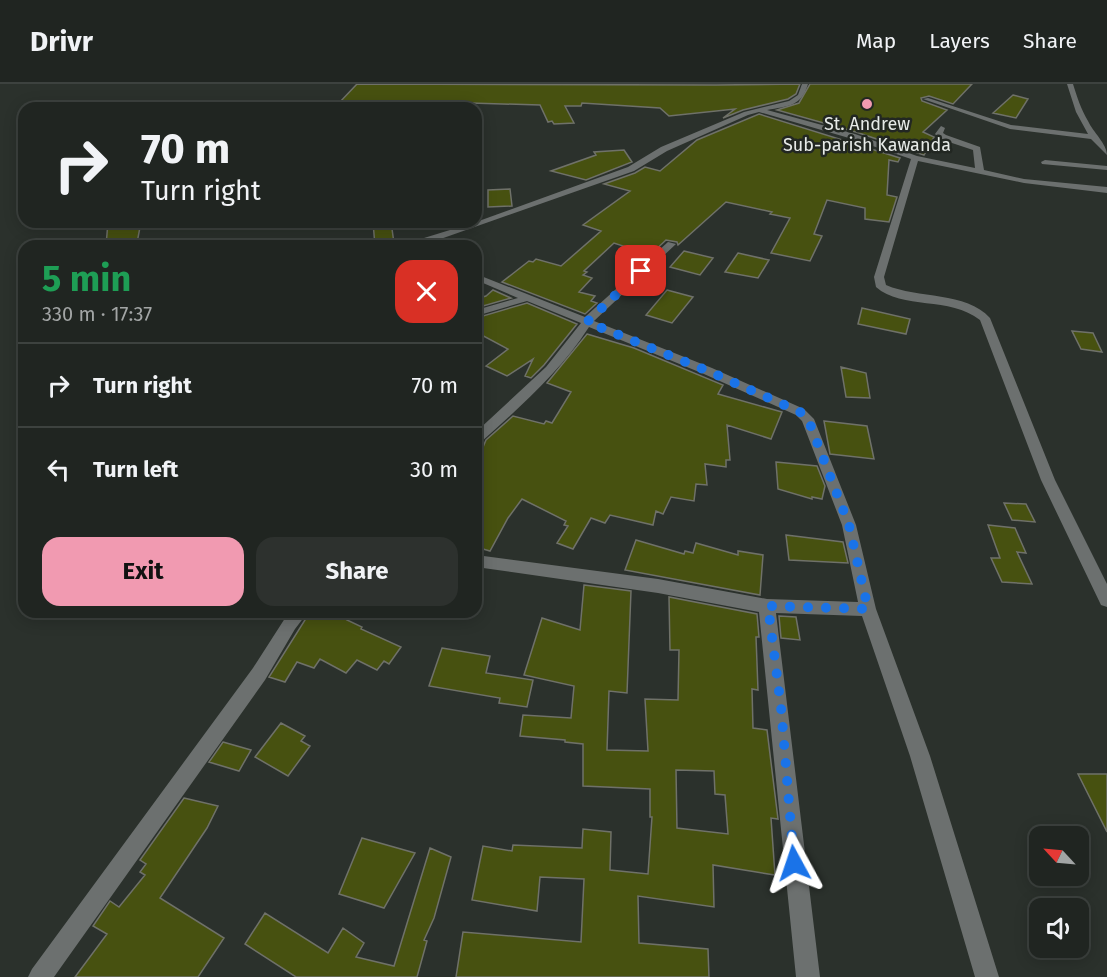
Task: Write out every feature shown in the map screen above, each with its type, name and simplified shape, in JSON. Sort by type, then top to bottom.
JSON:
[{"type":"street","points":[[482,223],[631,169],[664,149],[729,120],[798,99],[805,84]]},
{"type":"street","points":[[1070,84],[1077,109],[1093,137],[1107,153]]},
{"type":"street","points":[[926,99],[1010,127],[1093,137]]},
{"type":"street","points":[[758,110],[852,136],[915,158],[980,173],[1024,181],[1107,190]]},
{"type":"street","points":[[941,128],[939,134],[943,137],[977,145],[980,173]]},
{"type":"street","points":[[915,158],[879,277],[881,287],[893,294],[962,304],[977,309],[985,318],[1048,480],[1107,600]]},
{"type":"street","points":[[1044,162],[1107,168]]},
{"type":"street","points":[[434,240],[468,228]]},
{"type":"street","points":[[482,433],[549,370],[578,338],[587,322],[671,244]]},
{"type":"street","points":[[482,279],[718,375],[800,412],[808,419],[849,525],[868,609],[920,756],[987,977]]},
{"type":"street","points":[[482,312],[510,305],[526,297]]},
{"type":"street","points":[[482,562],[658,586],[768,606],[868,609]]},
{"type":"street","points":[[768,606],[781,707],[796,885],[808,977]]},
{"type":"street","points":[[40,977],[258,674],[294,618]]},
{"type":"building","points":[[357,84],[800,84],[796,94],[788,99],[743,110],[723,118],[735,109],[669,116],[660,108],[582,103],[581,106],[565,106],[574,123],[554,124],[552,121],[548,122],[540,105],[482,102],[340,102]]},
{"type":"building","points":[[810,84],[972,84],[953,104],[929,96],[921,98],[922,101],[947,110],[923,132],[934,137],[924,155],[856,132],[777,110],[799,103]]},
{"type":"building","points":[[1013,95],[1028,99],[1016,118],[993,113]]},
{"type":"building","points":[[759,114],[900,158],[898,162],[889,160],[887,195],[897,197],[889,222],[865,219],[865,208],[827,200],[814,234],[822,236],[810,261],[771,253],[790,218],[726,202],[678,245],[677,242],[666,240],[650,255],[614,243],[584,271],[587,272],[583,275],[592,278],[579,292],[595,296],[591,301],[597,303],[585,314],[502,282],[529,261],[533,262],[536,259],[561,266],[601,231],[583,225],[630,191],[604,184],[645,167],[660,171],[697,140]]},
{"type":"building","points":[[624,150],[632,162],[586,180],[551,171],[596,155],[594,152]]},
{"type":"building","points":[[510,189],[512,206],[488,207],[488,190]]},
{"type":"building","points":[[108,228],[140,228],[138,240],[106,240]]},
{"type":"building","points":[[374,228],[392,228],[394,240],[374,240]]},
{"type":"building","points":[[684,251],[713,258],[700,275],[670,267]]},
{"type":"building","points":[[738,253],[769,260],[758,278],[725,272]]},
{"type":"building","points":[[493,290],[511,298],[482,306],[482,297]]},
{"type":"building","points":[[667,290],[693,297],[672,323],[646,315]]},
{"type":"building","points":[[527,303],[577,324],[531,378],[525,376],[533,359],[507,376],[486,366],[508,349],[482,335],[482,316]]},
{"type":"building","points":[[862,308],[910,319],[906,334],[858,324]]},
{"type":"building","points":[[1072,331],[1093,333],[1102,352],[1081,349]]},
{"type":"building","points":[[587,334],[634,348],[723,385],[718,394],[782,412],[771,439],[727,425],[730,460],[726,460],[726,467],[705,464],[707,485],[696,484],[694,501],[671,497],[663,514],[656,511],[653,525],[610,515],[605,523],[591,518],[573,549],[557,543],[568,526],[564,525],[566,521],[522,499],[508,518],[490,551],[482,549],[482,450],[486,440],[513,416],[544,424],[546,421],[552,423],[571,392],[547,383]]},
{"type":"building","points":[[841,367],[866,373],[870,398],[846,397]]},
{"type":"building","points":[[824,421],[867,426],[874,459],[830,454]]},
{"type":"building","points":[[776,462],[817,466],[825,486],[822,499],[812,497],[812,499],[778,489]]},
{"type":"building","points":[[1004,503],[1026,504],[1035,522],[1012,520]]},
{"type":"building","points":[[988,525],[1015,528],[1026,553],[1017,552],[1032,584],[1002,582],[991,558],[1000,558]]},
{"type":"building","points":[[786,535],[843,542],[848,563],[789,560]]},
{"type":"building","points":[[636,540],[684,554],[685,551],[693,553],[696,543],[738,555],[738,551],[763,555],[760,595],[625,570]]},
{"type":"building","points":[[584,585],[631,591],[627,693],[609,691],[607,750],[648,751],[645,699],[678,700],[679,650],[670,650],[669,597],[757,614],[758,690],[752,689],[753,728],[767,730],[778,819],[771,818],[775,875],[713,865],[714,907],[638,896],[639,943],[708,949],[709,977],[456,977],[463,932],[581,942],[584,879],[540,877],[537,911],[472,900],[483,846],[512,851],[513,845],[582,848],[583,829],[611,832],[610,870],[648,874],[652,817],[650,817],[650,789],[583,786],[583,744],[520,736],[523,715],[571,718],[574,686],[524,675],[542,618],[580,630]],"holes":[[[676,770],[714,771],[715,794],[725,795],[728,834],[677,828]]]},
{"type":"building","points":[[779,616],[796,617],[800,640],[781,638]]},
{"type":"building","points":[[306,618],[349,618],[347,620],[362,627],[361,629],[401,647],[389,664],[384,661],[377,670],[357,660],[346,673],[320,659],[314,668],[297,662],[285,682],[269,677]]},
{"type":"building","points":[[442,648],[490,656],[486,673],[533,680],[527,707],[499,703],[500,698],[429,686]]},
{"type":"building","points":[[281,723],[305,736],[301,741],[310,746],[288,776],[255,757]]},
{"type":"building","points":[[223,742],[251,750],[239,771],[209,762]]},
{"type":"building","points":[[1078,774],[1107,774],[1107,832]]},
{"type":"building","points":[[184,798],[218,806],[207,828],[160,898],[224,938],[198,977],[75,977],[107,934],[93,926],[110,901],[119,907],[145,875],[140,872],[146,864],[140,860]]},
{"type":"building","points":[[362,838],[415,853],[384,908],[339,894]]},
{"type":"building","points":[[430,848],[451,857],[434,918],[424,940],[427,941],[417,977],[296,977],[245,944],[265,913],[328,953],[343,928],[364,943],[356,957],[394,966]]},
{"type":"place","name":"St. Andrew Sub-parish Kawanda","points":[[867,104]]},
{"type":"route","points":[[641,271],[587,322],[708,371],[800,412],[808,419],[813,430],[849,525],[868,609],[768,606],[781,707],[794,863]]}]
